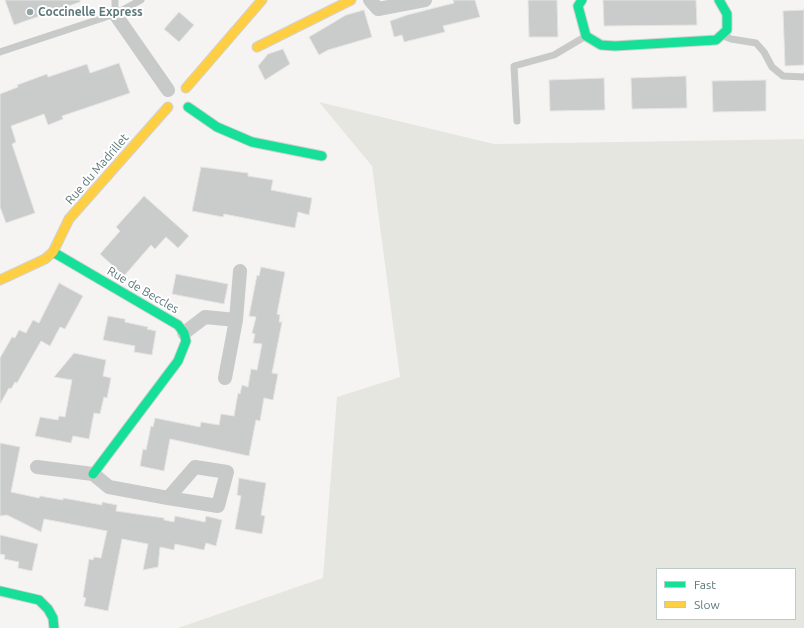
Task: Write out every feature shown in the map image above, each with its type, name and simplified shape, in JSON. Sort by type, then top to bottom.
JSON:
[{"type":"street","name":"Rue du Madrillet","points":[[53,252],[69,219],[92,192],[183,103],[262,0]]},
{"type":"street","points":[[257,47],[352,0]]},
{"type":"street","points":[[370,0],[378,9],[424,0]]},
{"type":"street","points":[[582,0],[578,6],[586,36],[601,45],[615,46],[716,40],[727,30],[727,14],[719,0]]},
{"type":"street","points":[[115,7],[168,90]]},
{"type":"street","points":[[183,103],[175,86],[168,90],[165,100],[183,103],[216,127],[252,142],[322,156]]},
{"type":"street","points":[[0,280],[45,259],[53,252]]},
{"type":"street","name":"Rue de Beccles","points":[[53,252],[178,325],[184,333]]},
{"type":"street","points":[[225,378],[236,320],[240,271]]},
{"type":"street","points":[[92,474],[178,361],[186,341],[184,333],[205,317],[236,320]]},
{"type":"street","points":[[37,467],[92,474],[109,487],[168,498]]},
{"type":"street","points":[[0,591],[39,600],[48,609],[53,618],[54,628]]},
{"type":"lane","points":[[0,52],[115,7],[141,0]]},
{"type":"lane","points":[[722,35],[731,39],[756,43],[764,52],[772,68],[783,76],[804,77]]},
{"type":"lane","points":[[517,121],[514,66],[554,55],[586,36]]},
{"type":"shaded area","points":[[319,102],[494,144],[804,139],[804,628],[178,628],[323,578],[337,397],[400,377],[372,166]]},
{"type":"building","name":"Coccinelle Express","points":[[5,0],[80,0],[80,2],[14,25]]},
{"type":"building","points":[[453,0],[475,0],[480,17],[443,26],[445,32],[404,42],[402,35],[394,37],[390,21],[454,3]]},
{"type":"building","points":[[528,0],[557,0],[558,37],[529,37]]},
{"type":"building","points":[[603,0],[696,0],[697,25],[604,26]]},
{"type":"building","points":[[364,10],[372,37],[328,50],[319,55],[309,37],[346,15]]},
{"type":"building","points":[[804,10],[804,65],[785,66],[783,11]]},
{"type":"building","points":[[179,12],[194,25],[179,42],[164,29]]},
{"type":"building","points":[[283,49],[290,64],[265,80],[258,66],[268,54]]},
{"type":"building","points":[[119,63],[130,93],[62,116],[63,119],[48,125],[44,114],[11,126],[16,142],[12,144],[35,213],[6,223],[0,207],[0,94],[18,87],[17,85],[47,74],[48,77],[87,64],[90,73]]},
{"type":"building","points":[[686,76],[687,108],[632,109],[631,78]]},
{"type":"building","points":[[604,78],[605,110],[550,111],[549,80]]},
{"type":"building","points":[[766,80],[766,111],[713,112],[712,81]]},
{"type":"building","points":[[201,167],[248,173],[248,176],[273,180],[271,190],[312,198],[309,215],[298,212],[295,228],[224,214],[223,217],[192,211]]},
{"type":"building","points":[[144,196],[189,236],[178,248],[166,237],[155,249],[151,245],[124,276],[100,254],[120,231],[116,227]]},
{"type":"building","points":[[261,267],[285,272],[277,314],[280,315],[279,322],[282,322],[272,373],[278,374],[273,400],[264,398],[260,421],[256,420],[249,456],[170,439],[164,471],[140,466],[143,449],[146,450],[151,426],[153,427],[155,418],[200,427],[201,422],[219,425],[221,414],[234,416],[238,393],[240,394],[242,385],[248,387],[251,369],[257,370],[262,344],[253,343],[255,334],[252,333],[256,317],[249,316],[257,275],[259,276]]},
{"type":"building","points":[[176,274],[228,284],[224,304],[172,294]]},
{"type":"building","points":[[59,283],[83,296],[65,329],[60,327],[50,346],[41,341],[17,383],[15,382],[11,389],[9,388],[0,404],[0,358],[12,337],[15,338],[19,330],[26,333],[33,320],[39,323]]},
{"type":"building","points":[[108,316],[125,319],[125,322],[148,327],[147,329],[156,331],[152,355],[134,352],[135,346],[103,340]]},
{"type":"building","points":[[74,353],[106,360],[103,376],[111,378],[107,398],[104,397],[100,414],[94,413],[89,439],[73,436],[71,443],[35,436],[40,417],[58,420],[59,416],[65,417],[72,380],[54,377]]},
{"type":"building","points":[[0,443],[20,447],[11,492],[39,498],[40,496],[63,500],[63,498],[102,505],[102,502],[117,505],[116,511],[164,518],[164,520],[174,522],[175,516],[205,522],[206,516],[222,520],[216,546],[206,543],[204,550],[175,544],[174,550],[160,547],[158,567],[143,570],[148,544],[122,539],[108,611],[84,606],[86,598],[83,597],[89,559],[93,560],[94,557],[101,558],[107,531],[44,519],[41,532],[7,515],[0,516]]},
{"type":"building","points":[[239,478],[266,483],[261,515],[265,516],[262,534],[235,529],[241,496],[237,495]]},
{"type":"building","points":[[0,535],[38,544],[32,571],[18,568],[19,562],[4,559],[5,555],[0,554]]},
{"type":"traffic: fast","points":[[582,0],[578,6],[586,36],[601,45],[615,46],[716,40],[727,30],[727,14],[719,0]]},
{"type":"traffic: fast","points":[[188,107],[217,127],[252,142],[322,156]]},
{"type":"traffic: fast","points":[[53,252],[178,325],[184,333],[186,341],[178,361],[93,474]]},
{"type":"traffic: fast","points":[[0,591],[39,600],[48,609],[53,618],[54,628]]},
{"type":"traffic: slow","points":[[186,88],[262,0]]},
{"type":"traffic: slow","points":[[257,47],[351,0]]},
{"type":"traffic: slow","points":[[0,280],[45,259],[53,252],[69,219],[168,107]]},
{"type":"place","name":"Coccinelle Express","points":[[30,12]]}]
